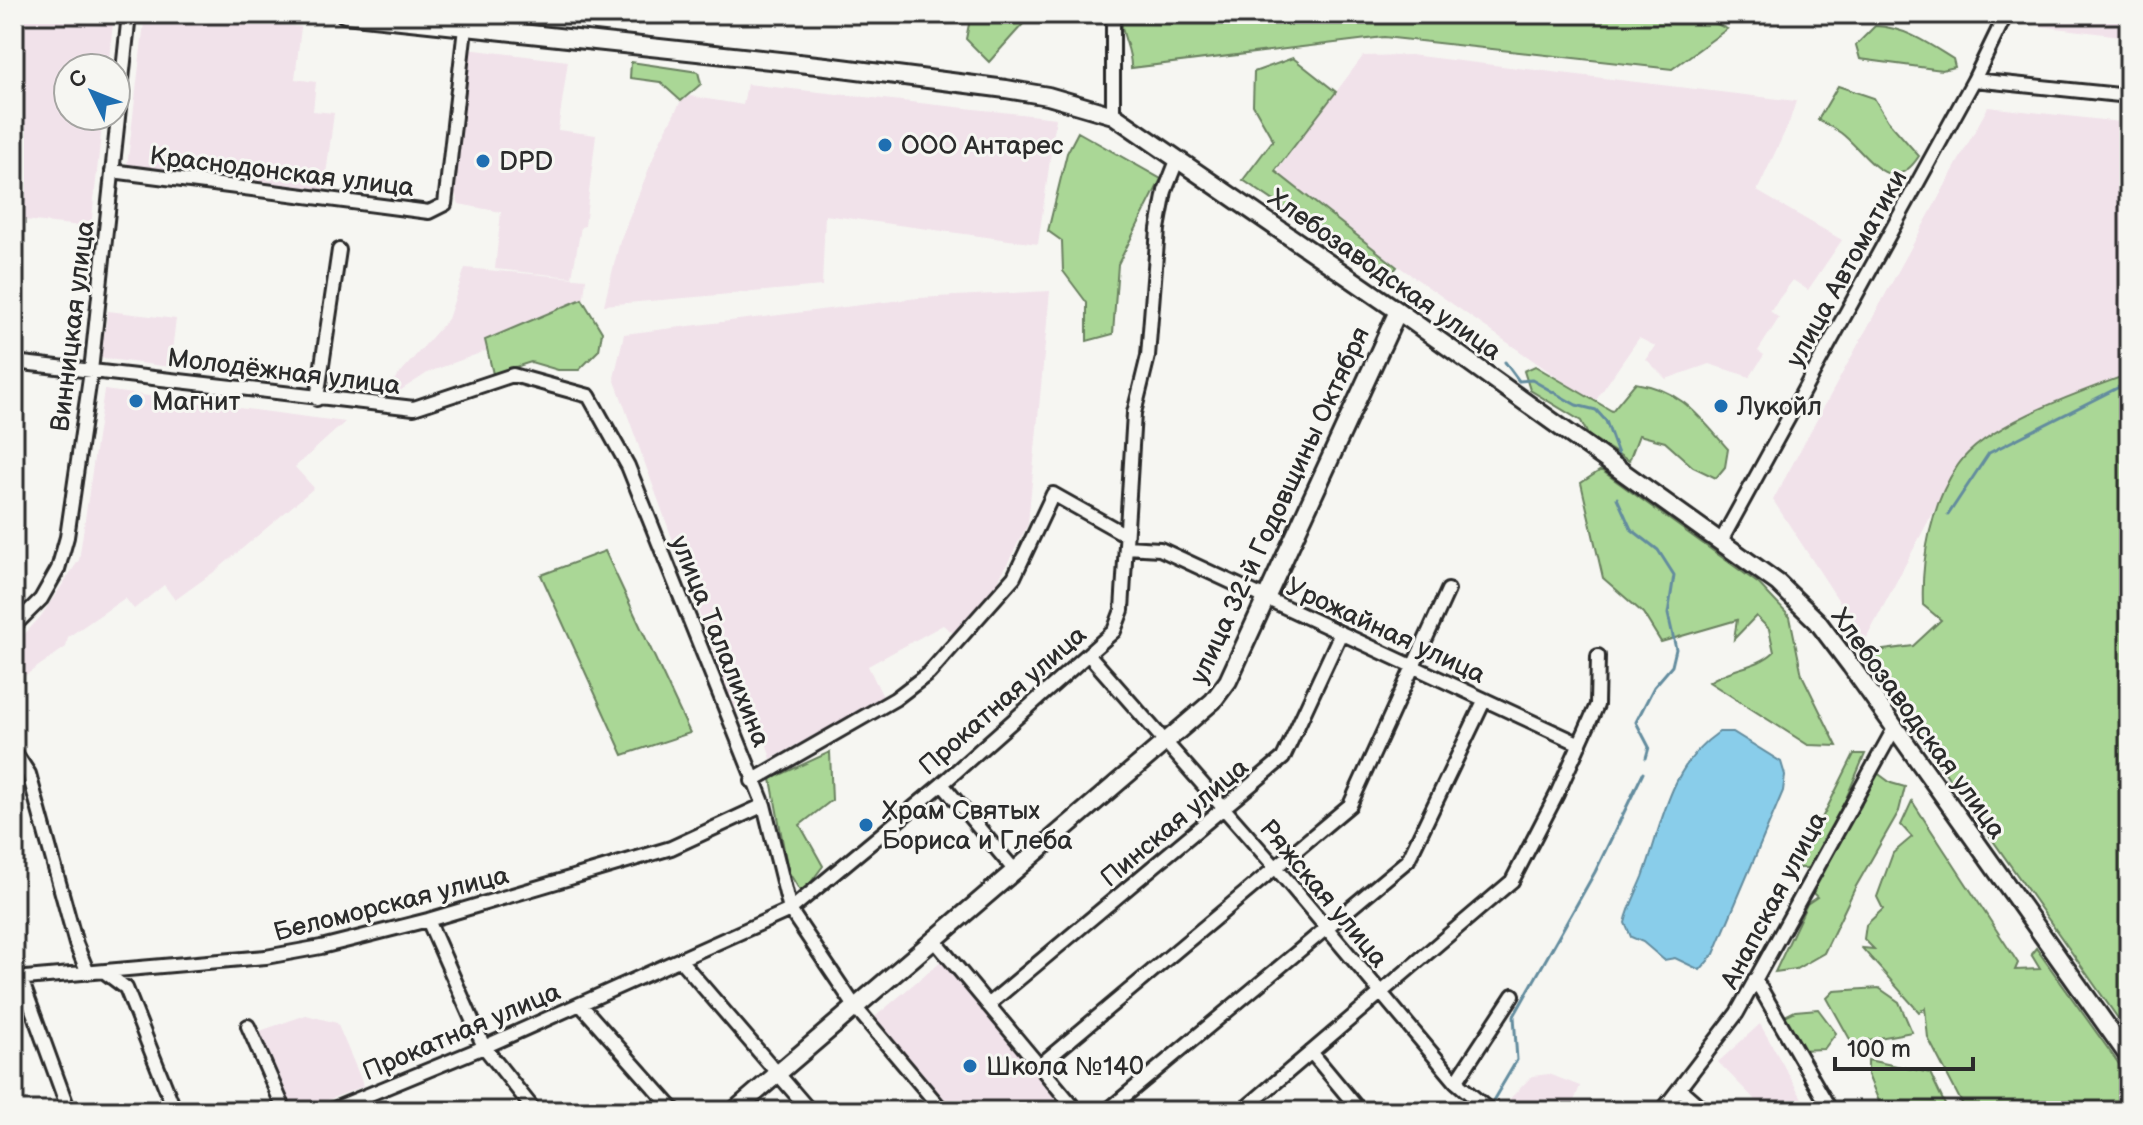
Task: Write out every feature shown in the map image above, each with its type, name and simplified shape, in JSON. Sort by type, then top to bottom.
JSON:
[{"type":"main road","name":"Хлебозаводская улица","points":[[345,14],[826,66],[1006,89],[1048,96],[1113,115],[1398,311],[1778,583],[1817,621],[2129,1057]]},
{"type":"main road","name":"улица 32-й Годовщины Октября","points":[[734,1111],[1213,701],[1228,681],[1398,311]]},
{"type":"street","name":"Винницкая улица","points":[[14,626],[41,599],[58,569],[67,537],[91,371],[129,14]]},
{"type":"street","points":[[1113,14],[1113,115]]},
{"type":"street","name":"улица Автоматики","points":[[1721,541],[1974,80],[2006,14]]},
{"type":"street","name":"Краснодонская улица","points":[[112,171],[339,199],[357,206],[429,212],[445,204],[465,28]]},
{"type":"street","points":[[1974,80],[2129,96]]},
{"type":"street","name":"Прокатная улица","points":[[329,1111],[484,1047],[790,910],[942,784],[1114,631],[1122,610],[1134,413],[1148,356],[1158,229],[1165,191],[1178,158]]},
{"type":"street","points":[[317,399],[339,250]]},
{"type":"street","name":"Молодёжная улица","points":[[14,362],[414,408],[513,375],[589,396]]},
{"type":"street","name":"улица Талалихина","points":[[589,396],[628,466],[764,805],[790,910]]},
{"type":"street","name":"Урожайная улица","points":[[752,781],[895,699],[929,673],[1014,577],[1053,494],[1126,541],[1160,549],[1580,744]]},
{"type":"street","points":[[1039,1066],[1350,805],[1448,590]]},
{"type":"street","name":"Пинская улица","points":[[988,1005],[1283,758],[1340,635]]},
{"type":"street","name":"Ряжская улица","points":[[1089,655],[1277,869],[1456,1082],[1490,1111]]},
{"type":"street","points":[[1242,1111],[1512,881],[1597,705],[1598,656]]},
{"type":"street","points":[[1107,1111],[1408,860],[1484,701]]},
{"type":"street","name":"Анапская улица","points":[[1662,1111],[1737,1013],[1895,727]]},
{"type":"street","points":[[14,751],[29,774],[76,944],[88,973]]},
{"type":"street","points":[[942,784],[1016,872]]},
{"type":"street","name":"Беломорская улица","points":[[17,979],[266,957],[428,920],[671,848],[764,805]]},
{"type":"street","points":[[790,910],[856,1008],[943,1111]]},
{"type":"street","points":[[428,920],[484,1047],[535,1111]]},
{"type":"street","points":[[935,941],[1077,1111]]},
{"type":"street","points":[[681,961],[810,1111]]},
{"type":"street","points":[[106,973],[126,988],[175,1111]]},
{"type":"street","points":[[17,979],[69,1111]]},
{"type":"street","points":[[1755,979],[1831,1111]]},
{"type":"street","points":[[1456,1082],[1513,995]]},
{"type":"street","points":[[580,1004],[675,1111]]},
{"type":"street","points":[[248,1026],[285,1111]]},
{"type":"street","points":[[1311,1052],[1360,1111]]},
{"type":"street","points":[[1680,1089],[1705,1111]]},
{"type":"shaded area","points":[[14,14],[114,14],[110,52],[52,52],[52,132],[101,132],[91,227],[14,219]]},
{"type":"shaded area","points":[[145,14],[185,14],[301,27],[295,79],[316,82],[313,111],[334,113],[324,190],[127,167]]},
{"type":"shaded area","points":[[2046,14],[2129,14],[2129,37],[2039,26]]},
{"type":"shaded area","points":[[467,49],[568,61],[558,130],[596,135],[585,226],[581,227],[572,277],[495,269],[501,212],[459,204],[452,186]]},
{"type":"shaded area","points":[[1410,55],[1796,101],[1757,191],[1842,240],[1808,290],[1793,280],[1770,311],[1779,318],[1758,351],[1764,355],[1750,377],[1709,364],[1666,379],[1646,359],[1655,346],[1639,338],[1594,403],[1278,182],[1279,168],[1363,56]]},
{"type":"shaded area","points":[[747,84],[1056,118],[1038,244],[825,215],[822,286],[604,305],[620,241],[660,141],[681,101],[690,96],[743,105]]},
{"type":"shaded area","points":[[1988,107],[2129,123],[2129,373],[2064,398],[1989,436],[1959,463],[1865,641],[1773,500]]},
{"type":"shaded area","points":[[465,268],[586,279],[582,315],[429,372],[398,392],[387,388],[448,319]]},
{"type":"shaded area","points":[[1050,291],[1028,524],[994,589],[958,637],[943,625],[868,666],[883,697],[771,759],[755,705],[735,712],[614,378],[624,334],[918,298]]},
{"type":"shaded area","points":[[108,311],[176,319],[170,367],[100,358]]},
{"type":"shaded area","points":[[104,390],[345,422],[295,467],[314,488],[218,569],[175,600],[164,585],[134,609],[125,598],[68,637],[66,647],[26,675],[14,659],[14,646],[41,616],[79,560]]},
{"type":"shaded area","name":"Школа №140","points":[[941,961],[1069,1111],[947,1111],[870,1021]]},
{"type":"shaded area","points":[[306,1015],[337,1023],[364,1086],[299,1111],[288,1111],[257,1032]]},
{"type":"shaded area","points":[[1760,1024],[1809,1111],[1766,1111],[1718,1062]]},
{"type":"shaded area","points":[[1549,1074],[1580,1086],[1570,1111],[1498,1111],[1532,1076]]},
{"type":"green space","points":[[971,14],[1019,14],[1023,24],[989,62],[966,39]]},
{"type":"green space","points":[[1122,14],[1697,14],[1727,29],[1672,69],[1384,37],[1131,68]]},
{"type":"green space","points":[[1875,26],[1896,29],[1916,37],[1953,59],[1955,67],[1942,70],[1860,59],[1856,45]]},
{"type":"green space","points":[[1293,58],[1336,92],[1275,171],[1397,267],[1388,278],[1243,180],[1273,140],[1253,105],[1254,72]]},
{"type":"green space","points":[[631,62],[698,72],[701,84],[681,101],[660,82],[630,78]]},
{"type":"green space","points":[[1838,86],[1874,98],[1888,121],[1919,156],[1908,169],[1898,174],[1878,168],[1841,133],[1818,120]]},
{"type":"green space","points":[[1078,132],[1161,179],[1118,264],[1113,334],[1087,341],[1087,303],[1063,271],[1062,241],[1048,231],[1067,153]]},
{"type":"green space","points":[[582,299],[602,332],[599,350],[579,370],[558,370],[531,362],[493,374],[485,340]]},
{"type":"green space","points":[[1535,366],[1612,411],[1635,383],[1665,391],[1688,406],[1728,449],[1725,467],[1716,478],[1693,467],[1665,442],[1639,435],[1629,461],[1588,435],[1581,421],[1530,390],[1524,371]]},
{"type":"green space","points":[[2129,374],[2129,1034],[1861,653],[1913,646],[1941,620],[1923,605],[1926,551],[1941,497],[1958,465],[1971,450],[2036,410]]},
{"type":"green space","points":[[1601,470],[1759,584],[1790,617],[1802,675],[1837,746],[1808,745],[1709,682],[1725,673],[1759,662],[1774,652],[1769,629],[1756,616],[1734,639],[1737,620],[1661,642],[1643,613],[1603,578],[1581,483]]},
{"type":"green space","points":[[605,551],[690,733],[623,755],[541,575]]},
{"type":"green space","points":[[830,752],[832,800],[800,825],[823,866],[802,894],[788,871],[771,779]]},
{"type":"green space","points":[[1854,754],[1865,754],[1842,808],[1809,868],[1797,868]]},
{"type":"green space","points":[[1872,769],[1891,783],[1905,787],[1899,811],[1855,888],[1824,953],[1796,969],[1775,972],[1807,904],[1817,897],[1813,893],[1830,854],[1861,806]]},
{"type":"green space","points":[[1912,801],[2018,963],[2015,970],[2040,969],[2031,954],[2036,948],[2129,1078],[2129,1111],[1966,1111],[1928,1038],[1925,1008],[1919,1012],[1862,948],[1874,949],[1864,939],[1866,925],[1883,909],[1877,897],[1893,853],[1912,837],[1901,825]]},
{"type":"green space","points":[[1879,988],[1899,1002],[1912,1032],[1852,1043],[1827,998],[1834,991]]},
{"type":"green space","points":[[1818,1009],[1836,1033],[1824,1049],[1798,1050],[1783,1017],[1795,1011]]},
{"type":"green space","points":[[1868,1060],[1930,1073],[1948,1111],[1883,1111],[1868,1075]]},
{"type":"water","points":[[1719,732],[1733,732],[1781,762],[1785,775],[1783,791],[1714,954],[1700,970],[1675,958],[1664,960],[1643,942],[1631,937],[1625,923],[1669,797],[1688,762]]},
{"type":"waterway","points":[[1505,362],[1519,381],[1532,380],[1576,405],[1596,410],[1606,421],[1618,454]]},
{"type":"waterway","points":[[1948,515],[1989,453],[2129,382]]},
{"type":"waterway","points":[[1617,498],[1631,529],[1658,550],[1674,575],[1668,614],[1676,649],[1672,666],[1654,687],[1636,722],[1649,747],[1646,758]]},
{"type":"waterway","points":[[1491,1104],[1517,1060],[1514,1016],[1595,872],[1643,773]]},
{"type":"place","name":"ООО Антарес","points":[[885,145]]},
{"type":"place","name":"DPD","points":[[483,161]]},
{"type":"place","name":"Магнит","points":[[136,401]]},
{"type":"place","name":"Лукойл","points":[[1721,406]]},
{"type":"place","name":"Храм Святых Бориса и Глеба","points":[[866,825]]},
{"type":"place","name":"Школа №140","points":[[970,1066]]}]
